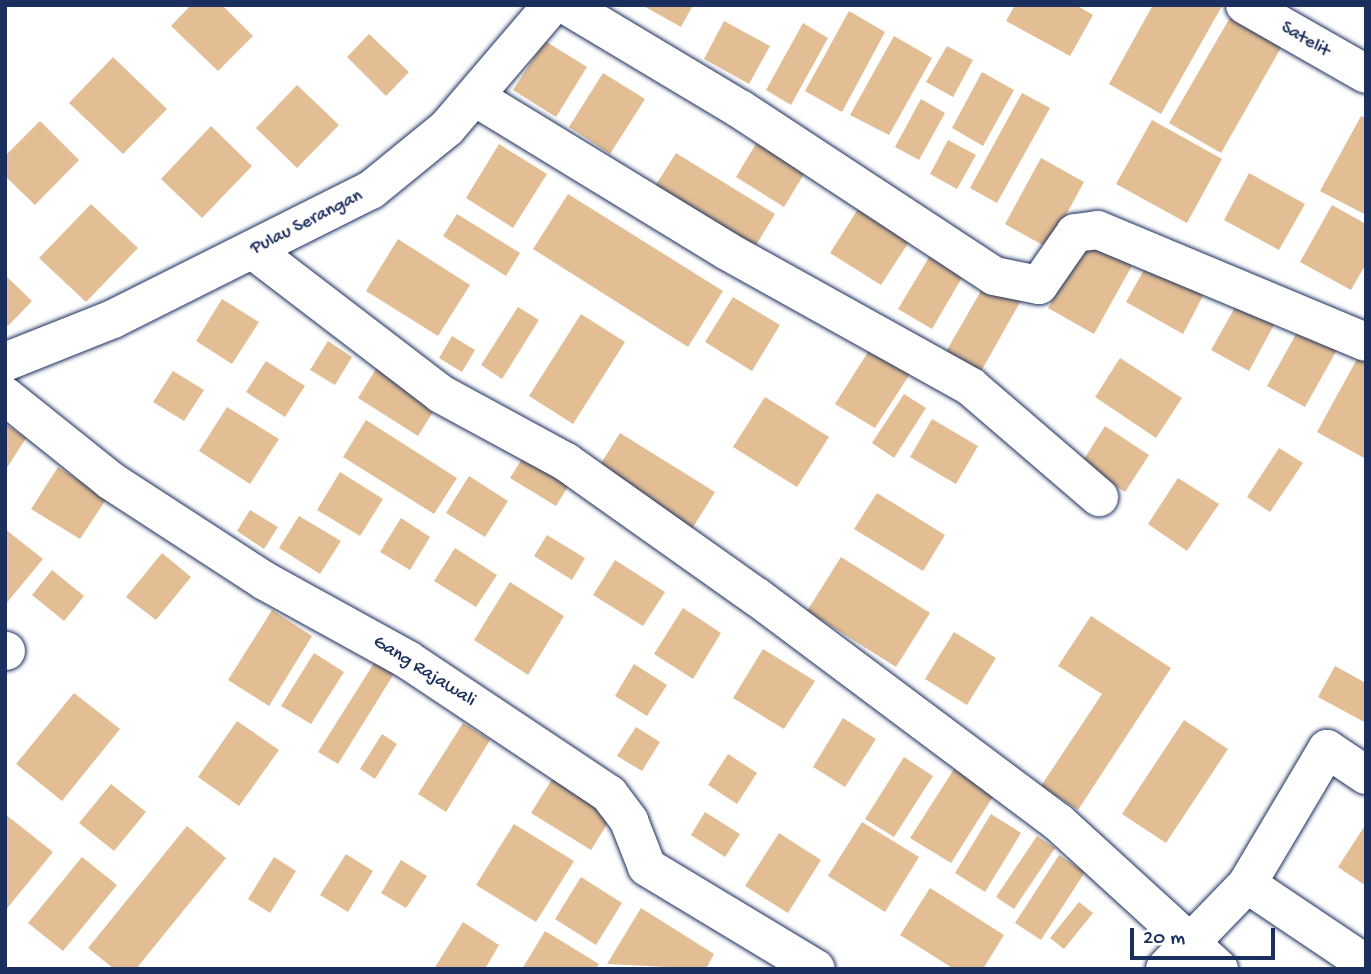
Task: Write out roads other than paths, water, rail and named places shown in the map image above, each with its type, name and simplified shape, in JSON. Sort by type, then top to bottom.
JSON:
[{"type":"street","name":"Pulau Serangan","points":[[5,362],[254,251],[371,190],[417,156],[475,97],[552,5]]},
{"type":"street","points":[[566,5],[740,108],[994,276],[1039,285],[1074,233],[1098,230],[1366,342]]},
{"type":"street","name":"Satelit","points":[[1245,5],[1366,74]]},
{"type":"street","points":[[475,97],[727,251],[971,387],[1099,498]]},
{"type":"street","points":[[254,251],[441,394],[566,462],[757,597],[1058,822],[1207,957]]},
{"type":"street","name":"Gang Rajawali","points":[[5,396],[135,496],[265,581],[408,660],[609,794],[629,821],[647,867],[816,969]]},
{"type":"street","points":[[1165,969],[1207,957],[1326,749],[1366,775]]},
{"type":"street","points":[[1247,884],[1366,964]]}]
